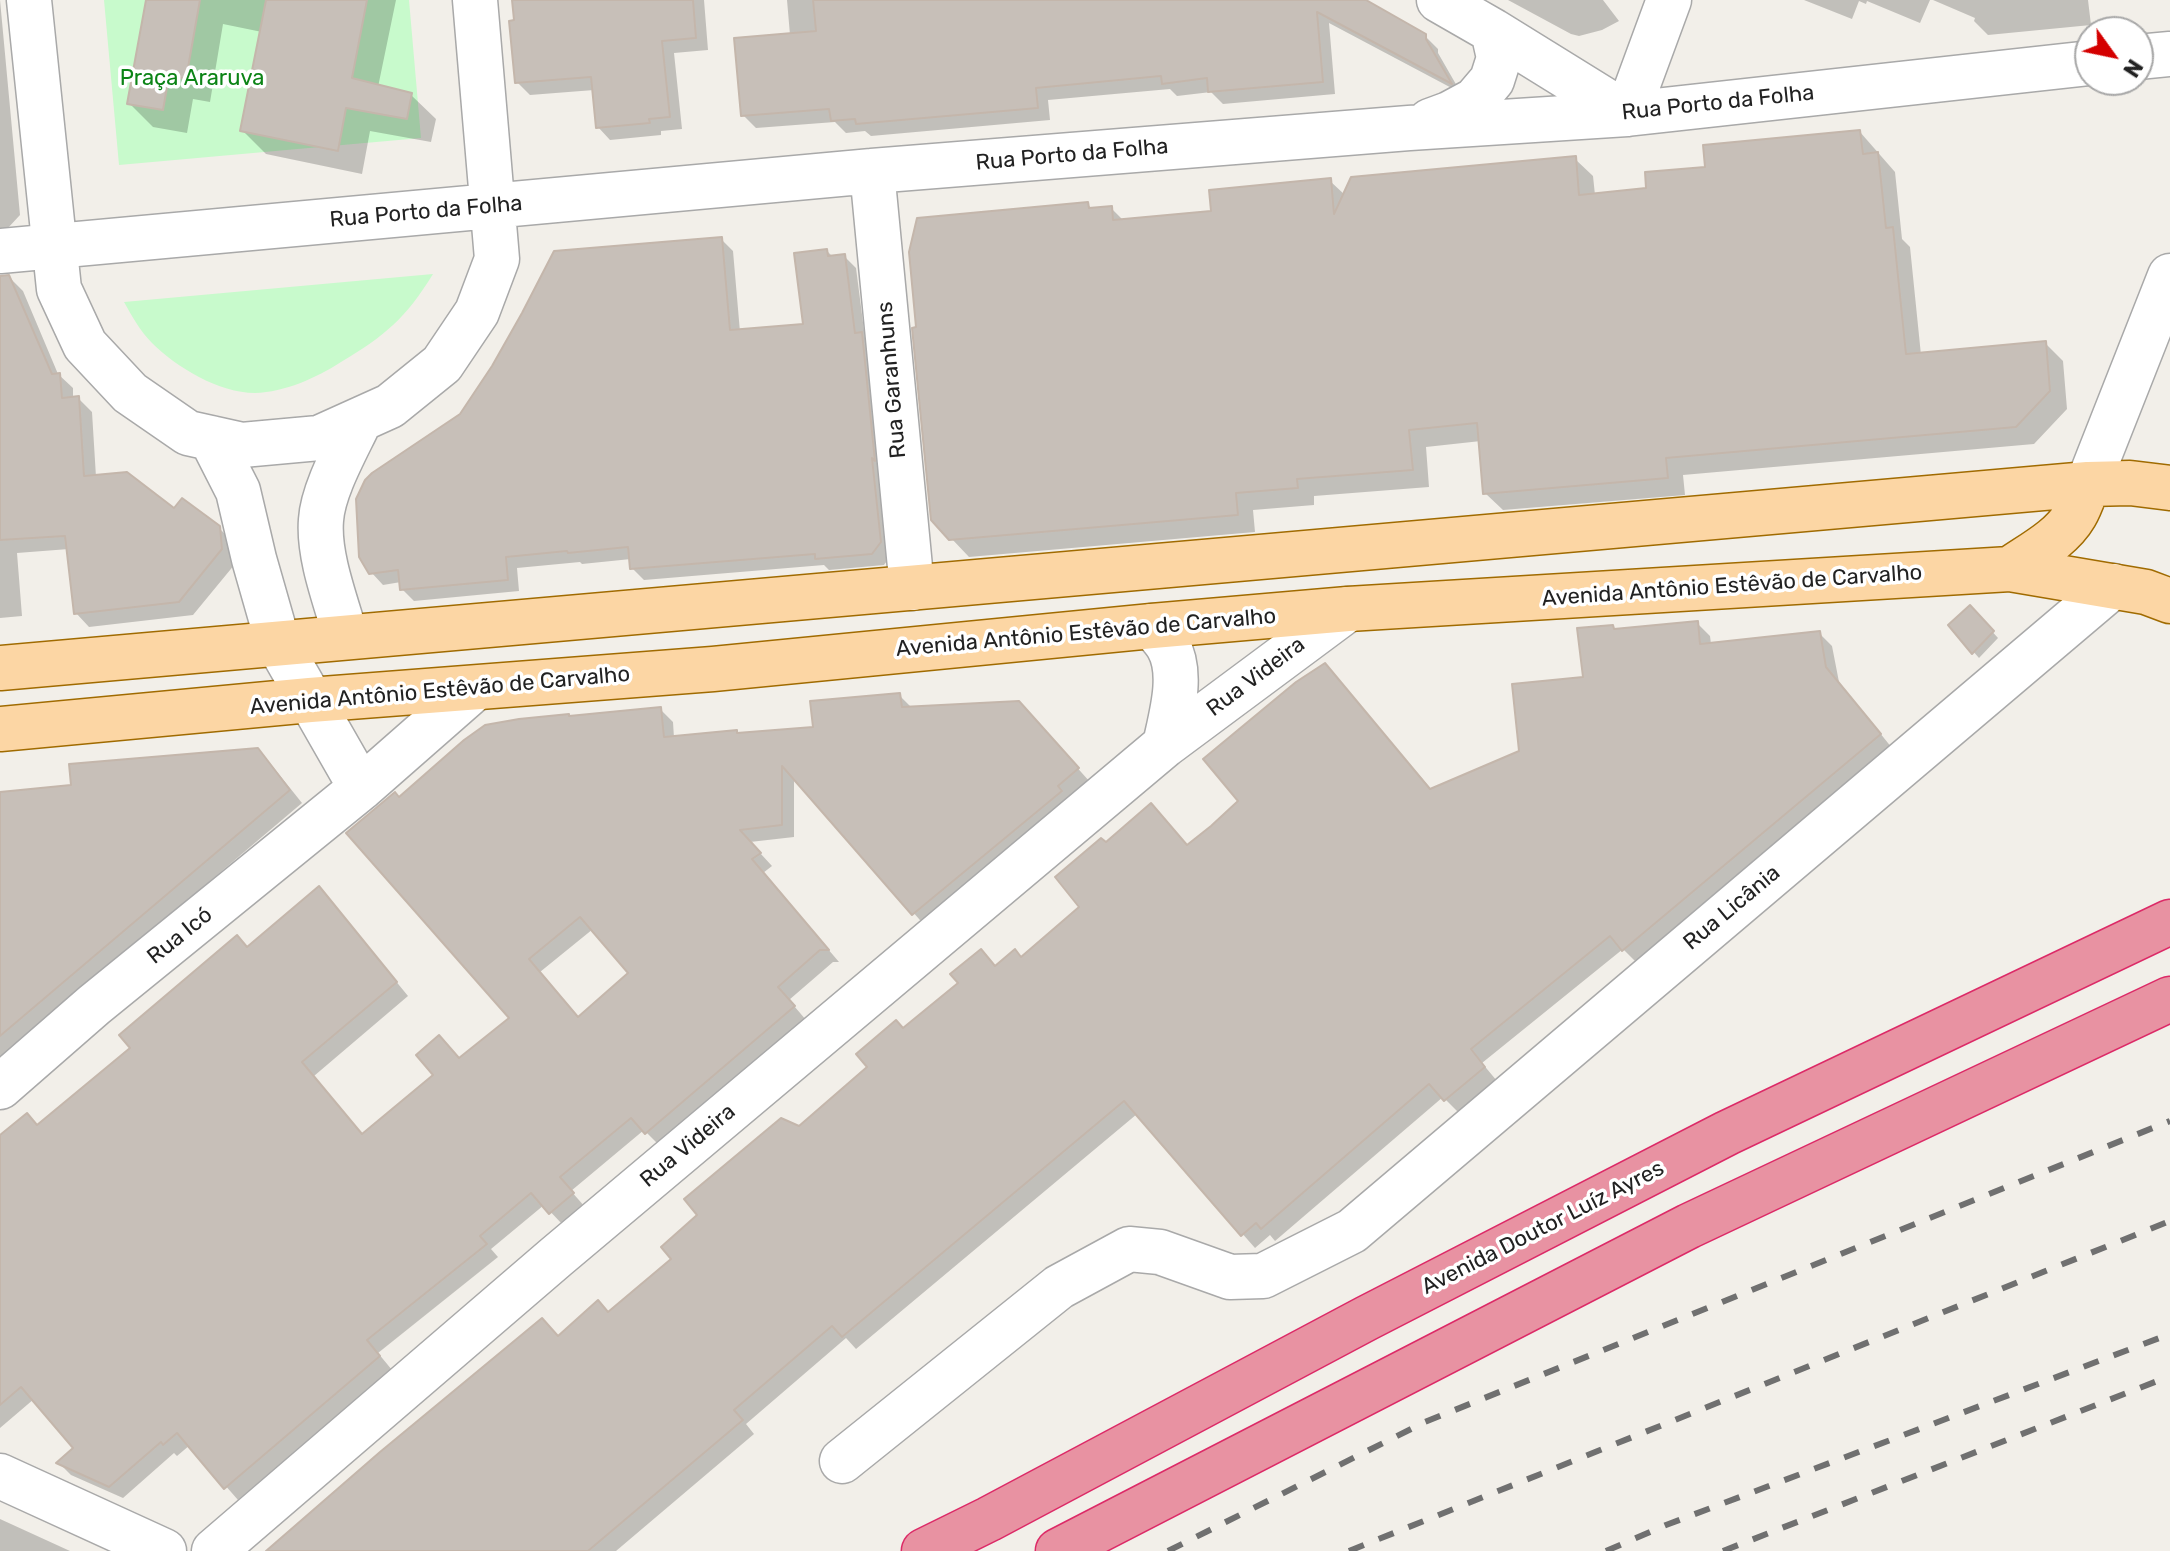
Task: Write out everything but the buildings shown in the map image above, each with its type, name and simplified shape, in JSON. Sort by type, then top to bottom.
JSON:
[{"type":"highway","name":"Avenida Doutor Luíz Ayres","points":[[924,1551],[1727,1133],[2170,922]]},
{"type":"highway","points":[[1058,1551],[1689,1226],[2170,999]]},
{"type":"main road","points":[[0,668],[2088,484],[2130,483],[2170,488]]},
{"type":"main road","points":[[2010,569],[2064,529],[2075,514],[2088,484]]},
{"type":"main road","name":"Avenida Antônio Estêvão de Carvalho","points":[[0,729],[310,700],[729,668],[1348,609],[2010,569],[2146,592],[2170,601]]},
{"type":"street","points":[[29,0],[59,289],[85,345],[130,393],[188,433],[242,445],[319,438],[390,406],[442,364],[477,312],[497,259],[475,0]]},
{"type":"street","points":[[1439,0],[1627,114],[1669,0]]},
{"type":"street","points":[[1409,128],[1449,114],[1475,100],[1492,80],[1499,58],[1493,31]]},
{"type":"street","name":"Rua Porto da Folha","points":[[0,251],[872,171],[1409,128],[1627,114],[2074,65]]},
{"type":"street","name":"Rua Garanhuns","points":[[872,171],[912,588]]},
{"type":"street","points":[[2088,484],[2170,276]]},
{"type":"street","points":[[346,637],[325,567],[321,519],[332,479],[360,420]]},
{"type":"street","points":[[211,438],[238,491],[278,643],[361,788]]},
{"type":"street","name":"Rua Licânia","points":[[842,1461],[1059,1287],[1129,1249],[1160,1252],[1230,1277],[1263,1276],[1352,1231],[2113,586]]},
{"type":"street","name":"Rua Videira","points":[[214,1551],[556,1257],[1165,745],[1348,609]]},
{"type":"street","name":"Rua Videira","points":[[1152,626],[1169,647],[1176,675],[1165,745]]},
{"type":"street","name":"Rua Icó","points":[[0,1087],[94,1005],[361,788],[475,688]]},
{"type":"street","points":[[0,1476],[164,1551]]},
{"type":"green space","name":"Praça Araruva","points":[[104,0],[409,0],[421,138],[119,165]]},
{"type":"green space","points":[[433,274],[404,314],[370,343],[311,379],[289,387],[255,393],[227,389],[186,369],[148,338],[124,302]]},
{"type":"railway","points":[[1168,1551],[1425,1422],[2170,1121]]},
{"type":"railway","points":[[1349,1551],[2170,1221]]},
{"type":"railway","points":[[1606,1551],[1666,1525],[2170,1334]]},
{"type":"railway","points":[[1723,1551],[2170,1376]]}]
